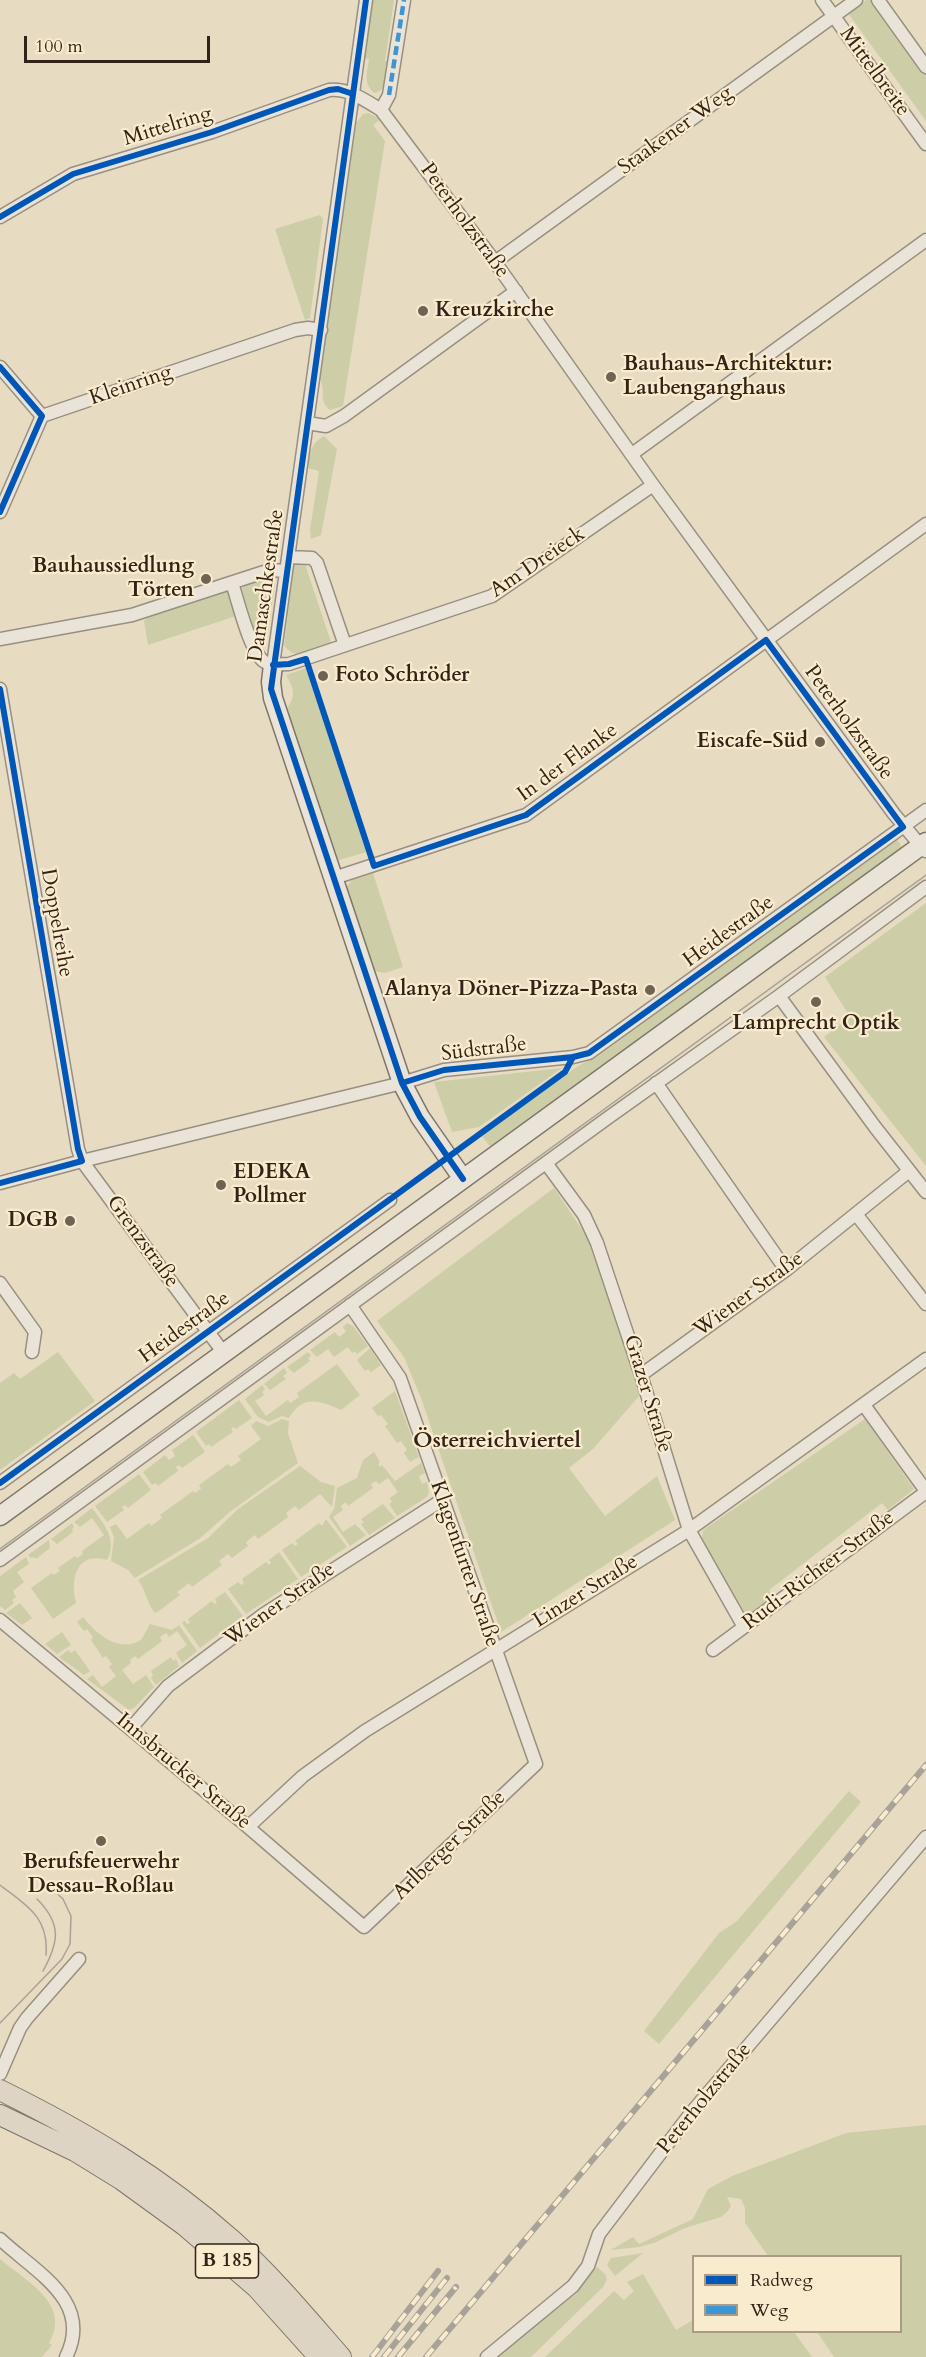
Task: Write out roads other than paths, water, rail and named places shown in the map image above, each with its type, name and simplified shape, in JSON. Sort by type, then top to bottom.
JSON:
[{"type":"main road","name":"B 185","points":[[0,2090],[94,2138],[180,2197],[234,2242],[303,2313],[341,2357]]},
{"type":"main road","name":"B 185","points":[[0,2115],[75,2151],[122,2180],[184,2225],[257,2288],[319,2357]]},
{"type":"street","name":"Damaschkestraße","points":[[366,0],[271,681],[273,698],[402,1083],[420,1117],[463,1179]]},
{"type":"street","points":[[381,110],[389,95],[404,0]]},
{"type":"street","name":"Mittelbreite","points":[[822,0],[926,144]]},
{"type":"street","name":"Staakener Weg","points":[[495,262],[856,0]]},
{"type":"street","points":[[878,0],[926,67]]},
{"type":"street","name":"Mittelring","points":[[0,217],[74,174],[212,132],[329,90],[338,89],[353,94]]},
{"type":"street","name":"Peterholzstraße","points":[[353,94],[381,110],[495,262],[653,484],[903,827],[924,847]]},
{"type":"street","points":[[632,454],[926,240]]},
{"type":"street","points":[[307,423],[326,426],[344,416],[516,291]]},
{"type":"street","name":"Kleinring","points":[[42,416],[295,330],[308,328],[321,330]]},
{"type":"street","points":[[0,367],[42,416],[0,512]]},
{"type":"street","name":"Am Dreieck","points":[[273,665],[289,664],[492,596],[653,484]]},
{"type":"street","name":"In der Flanke","points":[[334,879],[526,815],[926,524]]},
{"type":"street","points":[[288,557],[312,558],[317,563],[345,645]]},
{"type":"street","points":[[0,639],[132,615],[270,570],[286,571]]},
{"type":"street","name":"Damaschkestraße","points":[[232,583],[255,650],[264,662],[273,665]]},
{"type":"street","name":"Doppelreihe","points":[[0,689],[74,1126],[82,1161]]},
{"type":"street","name":"Heidestraße","points":[[573,1058],[597,1049],[926,810]]},
{"type":"street","name":"Heidestraße","points":[[0,1516],[924,847]]},
{"type":"street","points":[[0,1560],[926,887]]},
{"type":"street","points":[[779,996],[874,1127],[926,1192]]},
{"type":"street","name":"Südstraße","points":[[0,1183],[402,1083],[444,1070],[573,1058]]},
{"type":"street","points":[[656,1083],[786,1270]]},
{"type":"street","name":"Grenzstraße","points":[[82,1161],[224,1352]]},
{"type":"street","name":"Grazer Straße","points":[[546,1163],[584,1215],[597,1243],[689,1530],[744,1627]]},
{"type":"street","name":"Wiener Straße","points":[[641,1375],[786,1270],[909,1171]]},
{"type":"street","name":"Heidestraße","points":[[0,1483],[390,1200]]},
{"type":"street","points":[[856,1214],[926,1304]]},
{"type":"street","points":[[0,1283],[35,1332],[32,1352]]},
{"type":"street","name":"Klagenfurter Straße","points":[[350,1305],[400,1378],[536,1764]]},
{"type":"street","name":"Linzer Straße","points":[[248,1827],[303,1776],[364,1731],[689,1530],[926,1359]]},
{"type":"street","points":[[864,1405],[926,1491]]},
{"type":"street","name":"Rudi-Richter-Straße","points":[[712,1650],[926,1491]]},
{"type":"street","name":"Wiener Straße","points":[[131,1728],[168,1686],[264,1614],[442,1500]]},
{"type":"street","name":"Innsbrucker Straße","points":[[0,1620],[131,1728],[364,1927]]},
{"type":"street","name":"Arlberger Straße","points":[[364,1927],[536,1764]]},
{"type":"street","name":"Peterholzstraße","points":[[487,2357],[573,2286],[588,2266],[599,2234],[691,2113],[926,1837]]},
{"type":"street","points":[[0,2074],[20,2028],[79,1959]]},
{"type":"street","points":[[0,2239],[64,2297],[73,2320],[74,2333],[66,2357]]},
{"type":"tram line","points":[[0,1549],[926,875]]},
{"type":"tram line","points":[[0,1885],[27,1906],[40,1922],[44,1931],[46,1955]]},
{"type":"tram line","points":[[0,2023],[62,1959],[70,1944],[71,1916],[63,1899],[48,1885]]},
{"type":"tram line","points":[[37,1899],[51,1917],[55,1934],[55,1942],[43,1971]]},
{"type":"railway","points":[[426,2357],[926,1765]]},
{"type":"railway","points":[[372,2357],[438,2271]]},
{"type":"railway","points":[[384,2357],[447,2278]]},
{"type":"railway","points":[[398,2357],[456,2287]]},
{"type":"place","name":"Kreuzkirche","points":[[423,311]]},
{"type":"place","name":"Bauhaus-Architektur: Laubenganghaus","points":[[611,377]]},
{"type":"place","name":"Bauhaussiedlung Törten","points":[[206,579]]},
{"type":"place","name":"Foto Schröder","points":[[323,676]]},
{"type":"place","name":"Eiscafe-Süd","points":[[820,742]]},
{"type":"place","name":"Alanya Döner-Pizza-Pasta","points":[[650,990]]},
{"type":"place","name":"Lamprecht Optik","points":[[816,1002]]},
{"type":"place","name":"EDEKA Pollmer","points":[[221,1185]]},
{"type":"place","name":"DGB","points":[[70,1221]]},
{"type":"place","name":"Berufsfeuerwehr Dessau-Roßlau","points":[[101,1841]]},
{"type":"district","name":"Österreichviertel","points":[[497,1442]]}]
